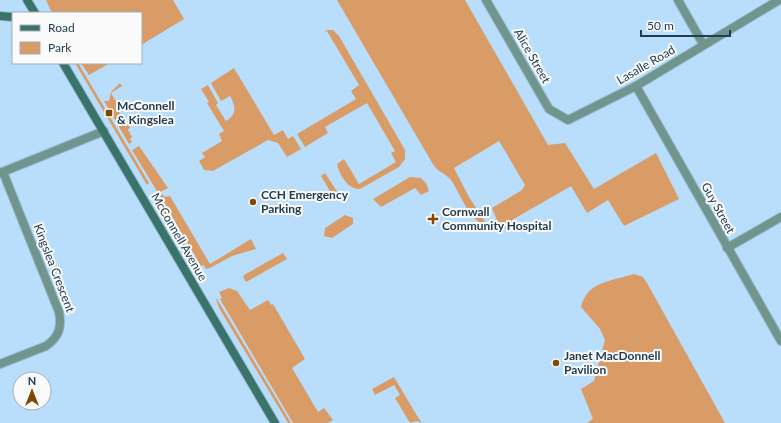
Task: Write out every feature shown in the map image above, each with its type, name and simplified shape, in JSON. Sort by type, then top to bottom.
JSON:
[{"type":"main road","points":[[27,0],[34,12]]},
{"type":"main road","points":[[0,16],[12,17]]},
{"type":"main road","name":"McConnell Avenue","points":[[64,64],[275,423]]},
{"type":"street","name":"Alice Street","points":[[486,0],[549,109],[564,118]]},
{"type":"street","points":[[678,0],[703,44]]},
{"type":"street","name":"Lasalle Road","points":[[564,118],[568,120],[636,86],[703,44],[779,0]]},
{"type":"street","name":"Guy Street","points":[[636,86],[781,341]]},
{"type":"street","name":"Kingslea Crescent","points":[[0,364],[46,346],[53,341],[60,330],[61,321],[59,312],[1,172],[104,131]]},
{"type":"street","points":[[727,248],[781,217]]},
{"type":"green space","points":[[46,0],[173,0],[184,19],[142,44],[142,12],[52,12]]},
{"type":"green space","points":[[337,0],[465,0],[548,145],[565,143],[594,189],[656,153],[679,199],[624,226],[608,200],[587,213],[571,186],[512,220],[514,224],[505,229],[503,226],[499,225],[492,208],[522,190],[525,185],[499,141],[454,168],[469,197],[486,223],[481,223],[471,214],[451,180],[434,166]]},
{"type":"green space","points":[[327,30],[333,30],[339,36],[405,150],[405,159],[399,167],[360,189],[352,187],[345,181],[337,164],[344,159],[359,184],[396,162],[391,153],[395,151],[367,103],[325,127],[328,133],[305,147],[297,134],[356,99],[351,91],[359,85],[327,31],[324,32]]},
{"type":"green space","points":[[76,64],[79,64],[149,183],[147,185]]},
{"type":"green space","points":[[82,64],[108,64],[89,75]]},
{"type":"green space","points":[[234,68],[274,135],[283,130],[288,139],[293,136],[301,149],[287,157],[278,143],[268,140],[213,171],[204,170],[199,161],[205,157],[202,153],[222,141],[219,134],[224,131],[207,103],[209,102],[201,89],[208,85],[218,103],[216,105],[226,121],[234,113],[234,107],[230,96],[221,101],[211,83]]},
{"type":"green space","points":[[120,83],[122,86],[111,93],[118,105],[120,116],[126,120],[130,127],[128,130],[132,137],[130,139],[132,142],[129,144],[104,101],[109,101],[111,92]]},
{"type":"green space","points":[[139,146],[168,188],[158,193],[132,150]]},
{"type":"green space","points":[[325,173],[338,193],[339,199],[336,201],[321,176]]},
{"type":"green space","points":[[410,177],[421,178],[426,183],[429,191],[421,195],[415,188],[381,207],[373,199]]},
{"type":"green space","points":[[163,194],[164,197],[170,196],[210,264],[251,239],[256,249],[232,256],[206,269],[204,265],[201,266],[160,196]]},
{"type":"green space","points":[[158,198],[200,270],[192,261],[155,199]]},
{"type":"green space","points":[[345,215],[353,218],[353,224],[332,238],[324,236],[325,228]]},
{"type":"green space","points":[[283,253],[287,259],[246,282],[243,277],[244,275]]},
{"type":"green space","points":[[634,274],[643,277],[647,283],[725,423],[587,423],[593,419],[581,389],[594,381],[605,340],[600,329],[581,307],[584,298],[595,287],[602,283]]},
{"type":"green space","points":[[229,288],[237,291],[250,310],[268,300],[271,305],[273,304],[305,359],[292,368],[318,412],[324,408],[333,420],[328,423],[293,423],[220,299],[222,298],[219,292]]},
{"type":"green space","points":[[216,299],[291,423],[288,423],[219,308]]},
{"type":"green space","points":[[394,377],[422,423],[417,421],[410,423],[395,398],[400,395],[394,385],[375,395],[372,389]]},
{"type":"place","name":"McConnell & Kingslea","points":[[109,113]]},
{"type":"place","name":"CCH Emergency Parking","points":[[253,202]]},
{"type":"place","name":"Cornwall Community Hospital","points":[[433,219]]},
{"type":"place","name":"Janet MacDonnell Pavilion","points":[[556,363]]}]
